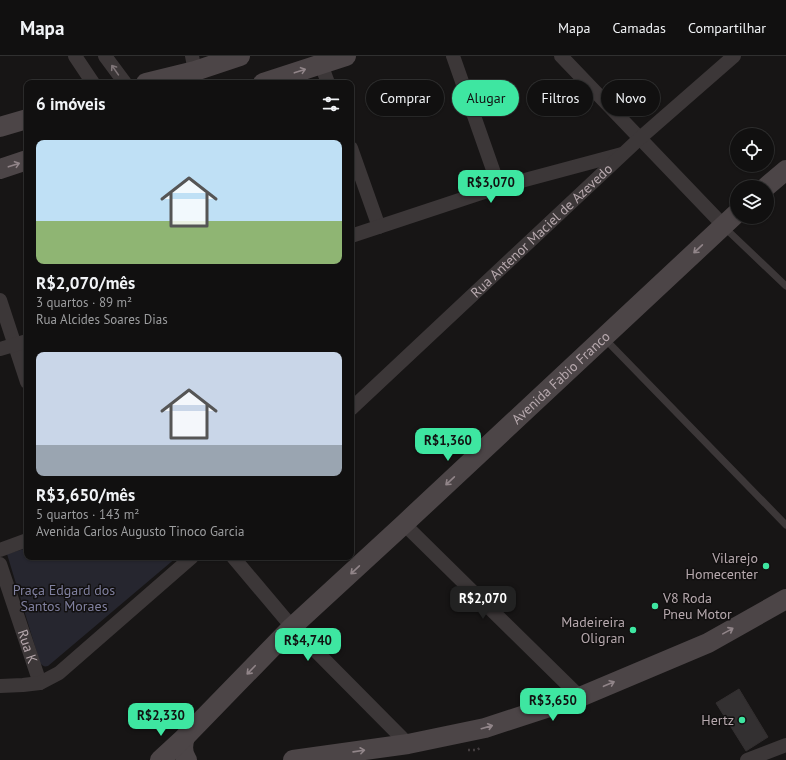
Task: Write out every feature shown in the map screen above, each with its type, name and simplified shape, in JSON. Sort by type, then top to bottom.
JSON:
[{"type":"main road","points":[[153,80],[193,63],[240,56]]},
{"type":"main road","points":[[272,80],[346,56]]},
{"type":"main road","points":[[0,127],[24,120]]},
{"type":"main road","points":[[0,169],[24,161]]},
{"type":"main road","points":[[774,180],[786,170]]},
{"type":"main road","name":"Avenida Fabio Franco","points":[[160,760],[185,737],[292,628],[730,219]]},
{"type":"main road","points":[[293,760],[408,744],[485,728],[580,697],[708,643],[786,599]]},
{"type":"main road","points":[[185,737],[183,742],[183,752],[187,760]]},
{"type":"street","points":[[75,56],[91,80]]},
{"type":"street","points":[[106,56],[122,80]]},
{"type":"street","points":[[453,56],[499,187]]},
{"type":"street","points":[[561,56],[639,139],[730,219]]},
{"type":"street","name":"Rua Antenor Maciel de Azevedo","points":[[354,406],[639,139],[734,56]]},
{"type":"street","points":[[321,64],[327,80]]},
{"type":"street","points":[[354,235],[499,187],[625,153]]},
{"type":"street","points":[[354,156],[379,227]]},
{"type":"street","points":[[0,300],[21,343],[24,362]]},
{"type":"street","points":[[0,349],[21,343]]},
{"type":"street","points":[[404,524],[580,697]]},
{"type":"street","points":[[0,550],[24,541]]},
{"type":"street","points":[[0,686],[40,683],[59,673],[189,560]]},
{"type":"street","points":[[235,560],[292,628],[408,744]]},
{"type":"street","name":"Rua K","points":[[0,564],[40,683]]},
{"type":"street","points":[[747,760],[786,745]]},
{"type":"lane","points":[[734,224],[786,286]]},
{"type":"lane","points":[[603,338],[786,524]]},
{"type":"green space","name":"Praça Edgard dos Santos Moraes","points":[[24,549],[24,560],[173,560],[48,666],[43,666],[40,663],[7,554]]},
{"type":"building","name":"Hertz","points":[[739,689],[768,737],[746,751],[716,703]]},
{"type":"place","name":"Vilarejo Homecenter","points":[[766,566]]},
{"type":"place","name":"V8 Roda Pneu Motor","points":[[655,606]]},
{"type":"place","name":"Madeireira Oligran","points":[[633,630]]},
{"type":"place","name":"Hertz","points":[[742,720]]}]
